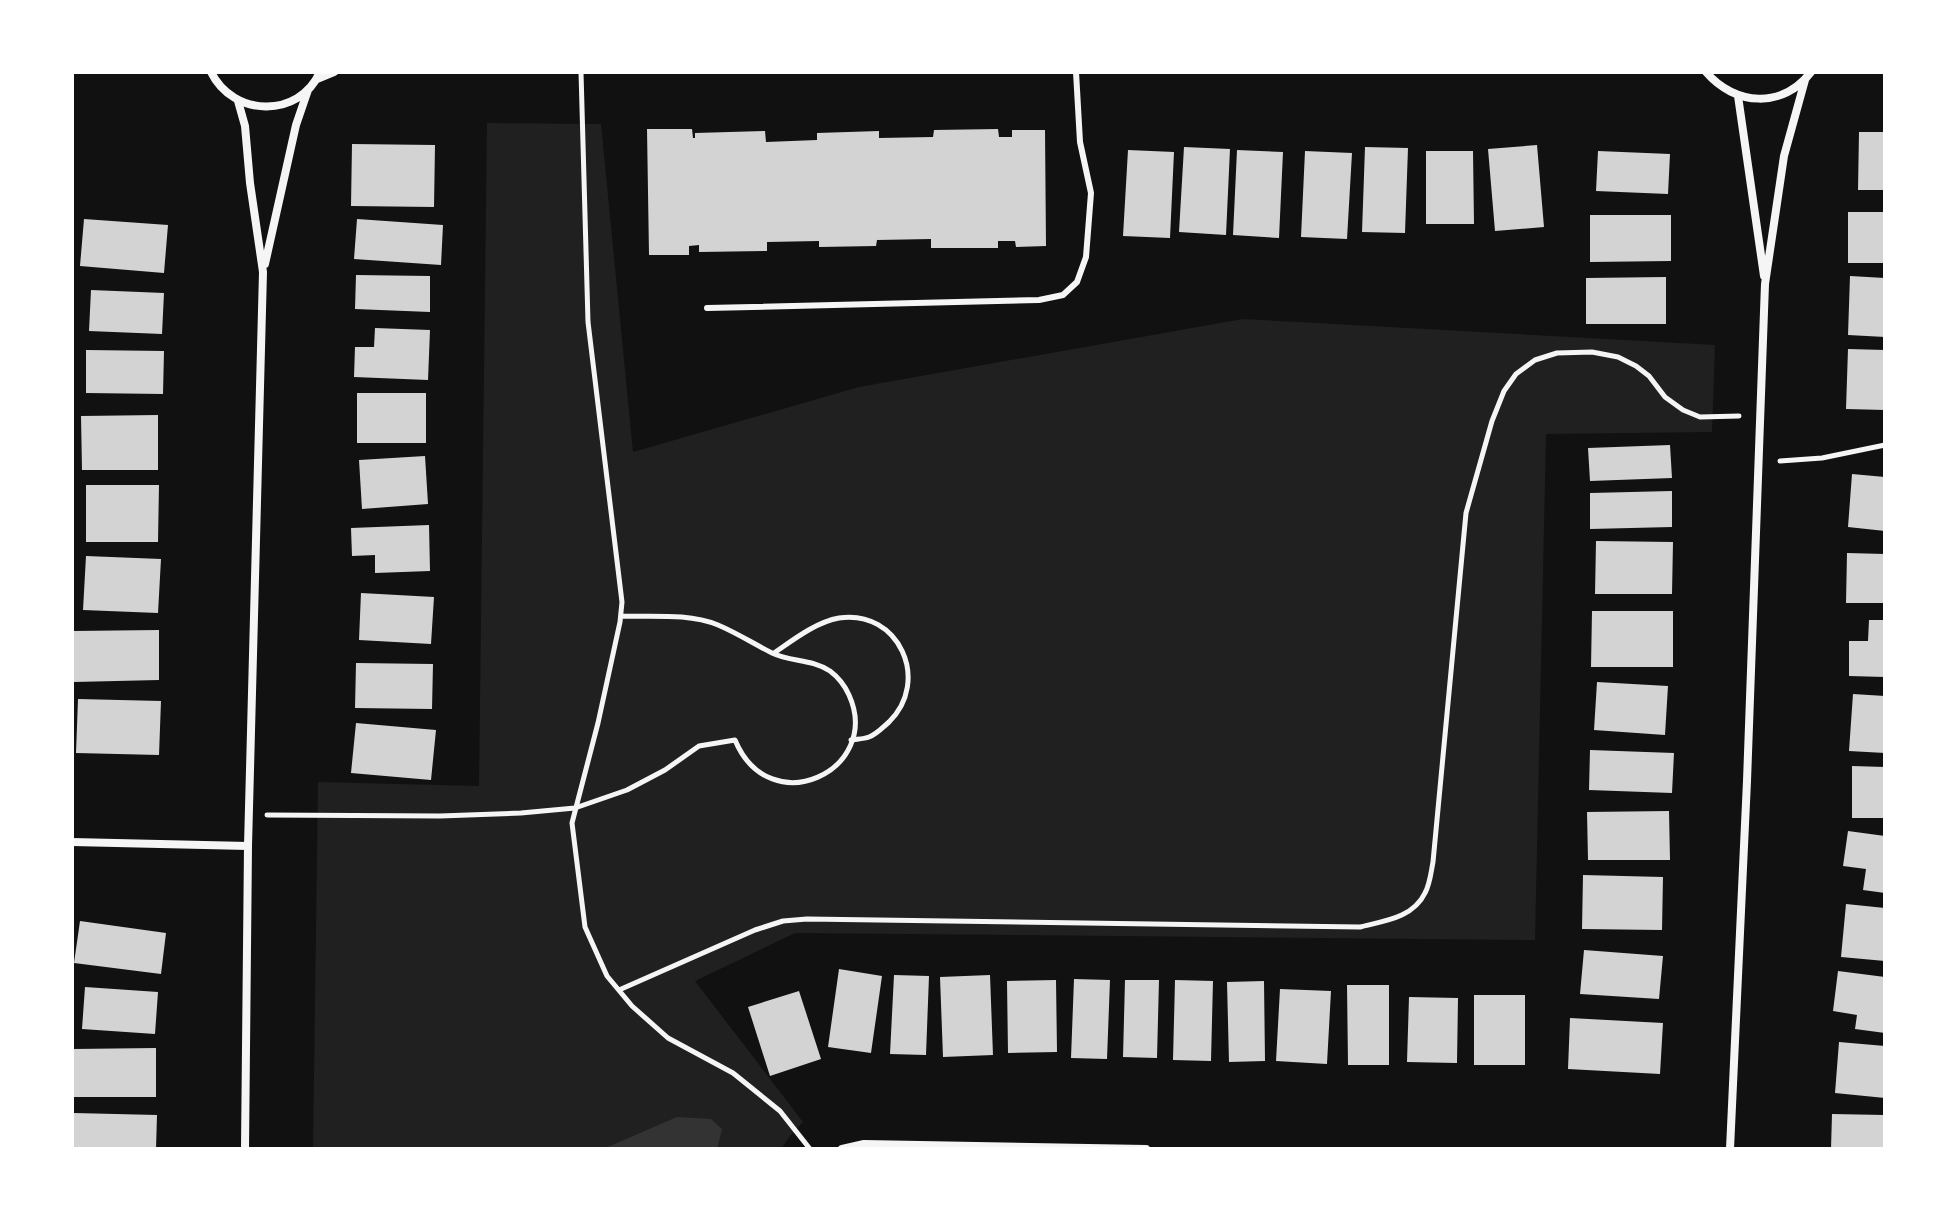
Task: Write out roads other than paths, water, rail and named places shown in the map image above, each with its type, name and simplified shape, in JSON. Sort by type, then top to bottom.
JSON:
[{"type":"street","points":[[198,72],[212,74],[223,90],[252,106],[282,106],[308,90]]},
{"type":"street","points":[[263,272],[296,125],[308,90],[318,76],[334,72]]},
{"type":"street","points":[[1706,72],[1725,90],[1752,99],[1771,98],[1789,92],[1811,72]]},
{"type":"street","points":[[1730,1149],[1765,284],[1784,156],[1805,80]]},
{"type":"street","points":[[1738,96],[1765,284]]},
{"type":"street","points":[[238,101],[245,126],[263,272],[248,846],[245,1149]]},
{"type":"street","points":[[72,842],[248,846]]},
{"type":"street","points":[[842,1149],[864,1144],[1146,1149]]},
{"type":"lane","points":[[707,308],[1039,300],[1063,295],[1077,282],[1086,257],[1091,193],[1080,142],[1076,72]]}]
